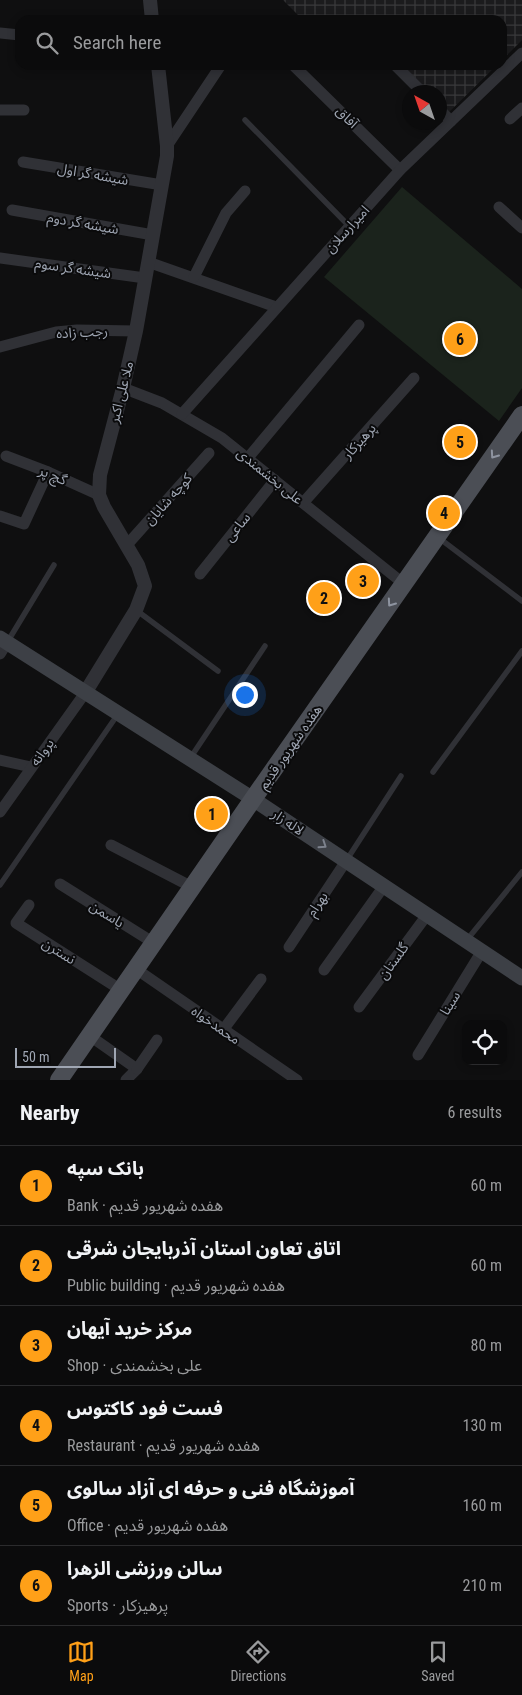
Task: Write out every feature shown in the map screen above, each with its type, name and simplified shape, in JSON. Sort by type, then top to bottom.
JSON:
[{"type":"main road","name":"هفده شهریور قدیم","points":[[59,1080],[253,799],[521,419]]},
{"type":"main road","name":"لاله زار","points":[[2,645],[85,693],[190,759],[346,860],[466,941],[520,972]]},
{"type":"street","points":[[150,0],[152,15]]},
{"type":"street","points":[[0,33],[15,34]]},
{"type":"street","name":"امیرارسلان","points":[[507,67],[522,53]]},
{"type":"street","name":"ملا علی اکبر","points":[[99,495],[100,475],[136,331],[162,186],[167,146],[159,70]]},
{"type":"street","points":[[167,146],[218,70]]},
{"type":"street","name":"آفاق","points":[[298,70],[400,170]]},
{"type":"street","points":[[400,70],[415,85]]},
{"type":"street","name":"امیرارسلان","points":[[182,414],[400,170],[504,70]]},
{"type":"street","points":[[510,119],[522,108]]},
{"type":"street","points":[[0,110],[24,110]]},
{"type":"street","points":[[447,117],[451,121]]},
{"type":"street","name":"شیشه گر اول","points":[[24,162],[162,186]]},
{"type":"street","points":[[194,277],[226,213],[245,191]]},
{"type":"street","points":[[499,207],[522,228]]},
{"type":"street","name":"شیشه گر دوم","points":[[12,210],[154,235]]},
{"type":"street","name":"شیشه گر سوم","points":[[0,258],[145,278]]},
{"type":"street","points":[[148,262],[276,307]]},
{"type":"street","points":[[247,459],[359,325]]},
{"type":"street","name":"رجب زاده","points":[[0,347],[56,332],[77,330],[136,331]]},
{"type":"street","name":"پرهیزکار","points":[[303,503],[414,378]]},
{"type":"street","name":"علی بخشمندی","points":[[123,388],[162,403],[222,438],[404,584]]},
{"type":"street","name":"کوچه شایان","points":[[126,546],[210,453]]},
{"type":"street","name":"گچ پر","points":[[6,456],[99,495]]},
{"type":"street","points":[[0,516],[24,524],[48,472]]},
{"type":"street","name":"ساعی","points":[[200,574],[275,480]]},
{"type":"street","points":[[85,693],[136,610],[145,586],[138,565],[99,495]]},
{"type":"street","name":"پروانه","points":[[0,812],[85,693]]},
{"type":"street","points":[[0,760],[31,767]]},
{"type":"street","points":[[111,845],[192,887]]},
{"type":"street","name":"بهرام","points":[[288,947],[346,860]]},
{"type":"street","name":"یاسمن","points":[[60,884],[154,943]]},
{"type":"street","points":[[324,970],[384,886]]},
{"type":"street","name":"نسترن","points":[[29,905],[16,924],[121,990]]},
{"type":"street","name":"گلستان","points":[[359,1007],[427,915]]},
{"type":"street","name":"سینا","points":[[418,1055],[482,951]]},
{"type":"street","name":"محمدخواه","points":[[136,969],[297,1080]]},
{"type":"street","points":[[223,1030],[262,979]]},
{"type":"street","points":[[90,1036],[137,1069]]},
{"type":"street","points":[[126,1080],[137,1069],[157,1040]]},
{"type":"lane","points":[[245,120],[350,227]]},
{"type":"lane","points":[[437,537],[522,601]]},
{"type":"lane","points":[[2,645],[54,564]]},
{"type":"lane","points":[[136,610],[218,670]]},
{"type":"lane","points":[[190,759],[265,646]]},
{"type":"lane","points":[[432,772],[522,651]]},
{"type":"lane","points":[[0,885],[118,714]]},
{"type":"lane","points":[[346,860],[401,776]]},
{"type":"lane","points":[[466,941],[522,872]]},
{"type":"shaded area","points":[[283,0],[522,0],[522,40],[507,55],[507,15],[298,15]]},
{"type":"shaded area","points":[[404,70],[492,70],[447,114],[447,85],[419,85]]},
{"type":"shaded area","points":[[402,187],[522,289],[522,388],[499,421],[324,277]]},
{"type":"place","name":"سالن ورزشی الزهرا","points":[[460,339]]},
{"type":"place","name":"آموزشگاه فنی و حرفه ای آزاد سالوی","points":[[460,442]]},
{"type":"place","name":"فست فود کاکتوس","points":[[444,513]]},
{"type":"place","name":"مرکز خرید آیهان","points":[[363,581]]},
{"type":"place","name":"اتاق تعاون استان آذربایجان شرقی","points":[[324,598]]},
{"type":"place","name":"بانک سپه","points":[[212,814]]}]
